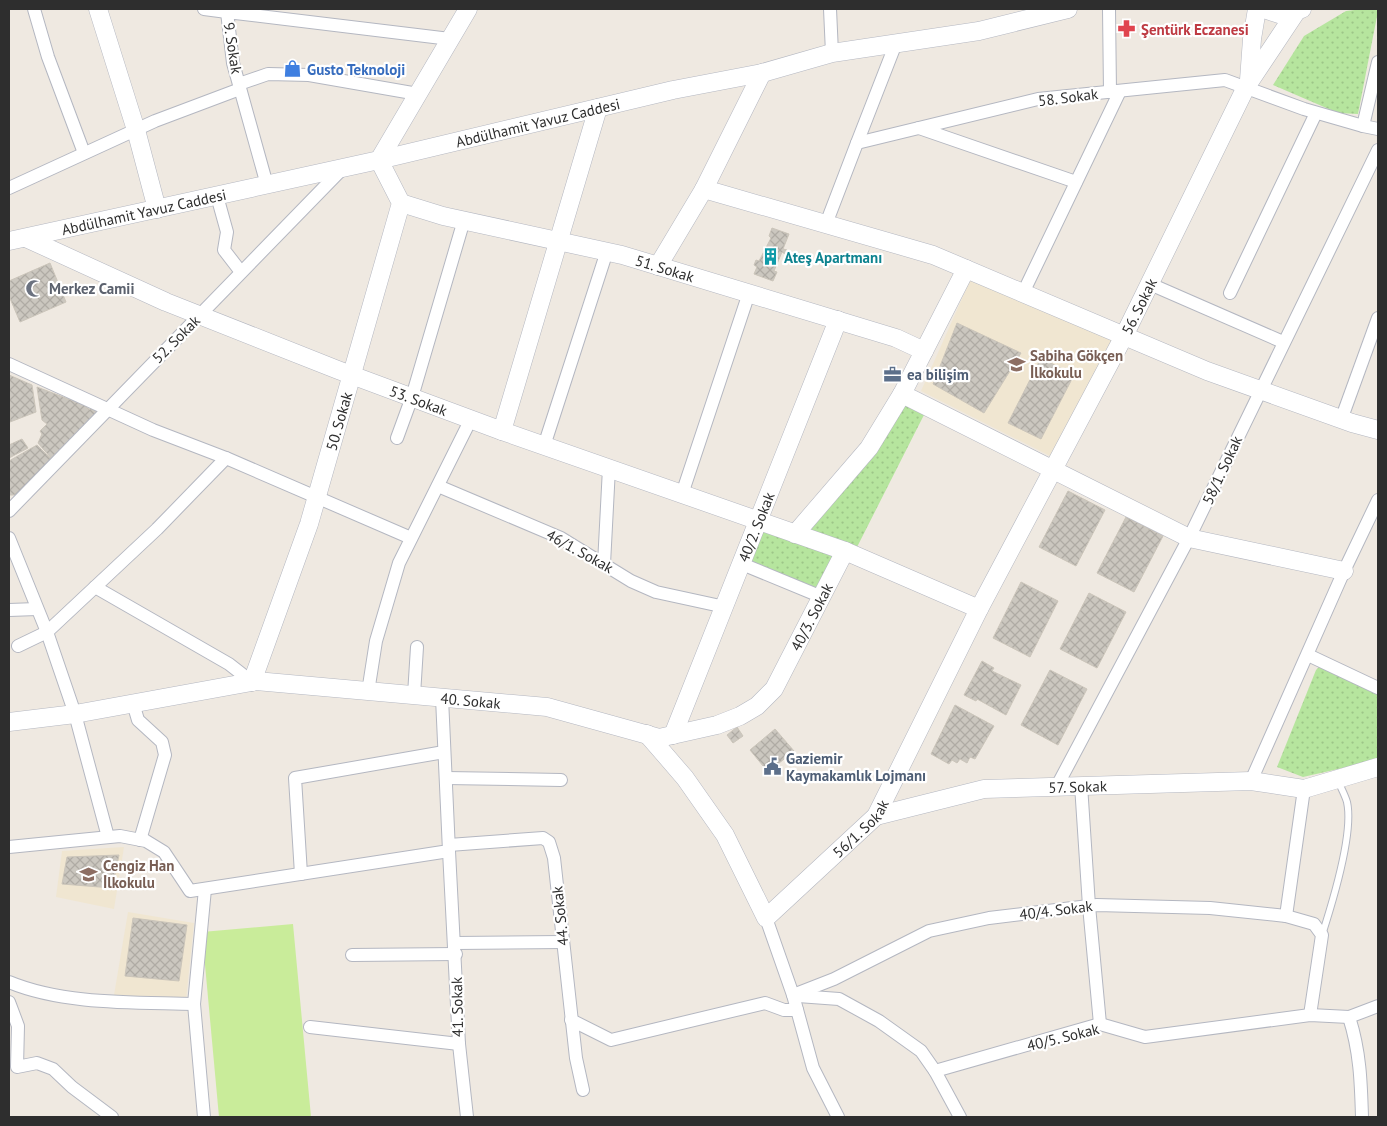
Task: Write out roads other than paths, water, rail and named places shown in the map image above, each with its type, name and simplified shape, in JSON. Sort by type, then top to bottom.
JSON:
[{"type":"street","points":[[34,9],[48,58],[84,153]]},
{"type":"street","points":[[98,9],[136,130],[157,209]]},
{"type":"street","points":[[204,9],[227,12]]},
{"type":"street","points":[[401,203],[379,160],[468,9]]},
{"type":"street","points":[[830,9],[832,52]]},
{"type":"street","name":"Abdülhamit Yavuz Caddesi","points":[[9,241],[379,160],[598,108],[762,73],[832,52],[979,31],[1068,9]]},
{"type":"street","points":[[1023,293],[1076,182],[1115,91],[1109,9]]},
{"type":"street","name":"56. Sokak","points":[[1248,84],[1257,9]]},
{"type":"street","points":[[1264,9],[1277,15],[1300,10]]},
{"type":"street","name":"56. Sokak","points":[[979,609],[1124,336],[1248,84],[1300,10]]},
{"type":"street","name":"9. Sokak","points":[[267,185],[233,63],[227,12],[450,39]]},
{"type":"street","points":[[826,224],[896,43]]},
{"type":"street","points":[[1363,126],[1378,62]]},
{"type":"street","points":[[658,266],[704,189],[762,73]]},
{"type":"street","points":[[9,188],[136,130],[268,74],[308,75],[418,94]]},
{"type":"street","name":"58. Sokak","points":[[857,143],[1038,99],[1225,80],[1248,84],[1316,113],[1378,129]]},
{"type":"street","points":[[502,431],[598,108]]},
{"type":"street","points":[[1230,293],[1316,113]]},
{"type":"street","points":[[920,128],[1076,182]]},
{"type":"street","name":"58/1. Sokak","points":[[1057,786],[1189,538],[1259,390],[1378,150]]},
{"type":"street","name":"52. Sokak","points":[[9,511],[107,408],[343,168]]},
{"type":"street","points":[[704,189],[933,255],[1206,371],[1341,420],[1378,430]]},
{"type":"street","points":[[216,196],[227,232],[224,250],[241,272]]},
{"type":"street","name":"51. Sokak","points":[[401,203],[464,220],[607,251],[896,338],[924,352]]},
{"type":"street","name":"50. Sokak","points":[[252,682],[317,498],[401,203]]},
{"type":"street","points":[[397,438],[412,398],[464,220]]},
{"type":"street","name":"53. Sokak","points":[[26,238],[199,316],[351,375],[544,446],[845,551]]},
{"type":"street","points":[[544,446],[607,251]]},
{"type":"street","points":[[795,534],[869,448],[902,394],[966,269]]},
{"type":"street","points":[[1150,284],[1284,342]]},
{"type":"street","points":[[682,494],[750,293]]},
{"type":"street","points":[[1341,420],[1378,318]]},
{"type":"street","name":"40/2. Sokak","points":[[673,735],[760,521],[838,320]]},
{"type":"street","points":[[9,364],[153,430],[226,458],[411,538]]},
{"type":"street","points":[[902,394],[1189,538],[1344,571]]},
{"type":"street","points":[[368,692],[376,641],[399,563],[471,419]]},
{"type":"street","points":[[18,646],[47,632],[157,530],[226,458]]},
{"type":"street","points":[[604,564],[609,468]]},
{"type":"street","name":"46/1. Sokak","points":[[438,486],[561,538],[631,581],[656,592],[725,607]]},
{"type":"street","points":[[1251,781],[1344,571],[1378,500]]},
{"type":"street","points":[[9,538],[47,632],[75,714],[108,837]]},
{"type":"street","points":[[845,551],[979,609]]},
{"type":"street","name":"40/3. Sokak","points":[[647,734],[659,738],[728,721],[750,711],[766,698],[774,689],[845,551]]},
{"type":"street","points":[[742,564],[822,597]]},
{"type":"street","points":[[95,588],[229,664],[252,682]]},
{"type":"street","points":[[9,610],[37,609]]},
{"type":"street","name":"56/1. Sokak","points":[[766,918],[876,816],[979,609]]},
{"type":"street","points":[[414,696],[417,647]]},
{"type":"street","points":[[1308,655],[1378,688]]},
{"type":"street","name":"40. Sokak","points":[[9,722],[75,714],[252,682],[547,707],[647,734]]},
{"type":"street","name":"41. Sokak","points":[[310,1027],[459,1044],[442,698]]},
{"type":"street","points":[[9,847],[120,836],[140,840],[165,755],[162,742],[138,720],[133,703]]},
{"type":"street","points":[[647,734],[685,778],[725,835],[766,918],[793,995],[813,1068],[838,1117]]},
{"type":"street","points":[[301,874],[295,778],[444,752]]},
{"type":"street","points":[[1310,1015],[1322,935],[1314,924],[1286,916],[1304,789],[1378,767]]},
{"type":"street","points":[[446,778],[561,780]]},
{"type":"street","name":"57. Sokak","points":[[876,816],[984,790],[1057,786],[1251,781],[1304,789]]},
{"type":"street","points":[[1081,786],[1089,906],[1100,1024]]},
{"type":"street","name":"44. Sokak","points":[[140,840],[146,841],[164,852],[190,891],[449,848],[543,838],[549,842],[554,858],[571,1020],[583,1090]]},
{"type":"street","points":[[204,1117],[194,1004],[205,889]]},
{"type":"street","name":"40/4. Sokak","points":[[793,995],[834,979],[929,930],[989,918],[1089,906],[1210,908],[1286,916]]},
{"type":"street","points":[[352,955],[563,942]]},
{"type":"street","points":[[9,982],[29,990],[77,997],[123,1002],[194,1004]]},
{"type":"street","points":[[793,995],[839,999],[879,1021],[921,1051],[936,1071],[960,1117]]},
{"type":"street","points":[[9,1002],[18,1026],[16,1066],[37,1063],[53,1069],[72,1087],[112,1117]]},
{"type":"street","points":[[571,1020],[612,1040],[765,1003],[784,1010],[797,1010]]},
{"type":"street","name":"40/5. Sokak","points":[[936,1071],[1100,1024],[1145,1037],[1310,1015],[1349,1017],[1378,1006]]},
{"type":"street","points":[[1349,1017],[1357,1041],[1361,1063],[1362,1117]]},
{"type":"street","points":[[459,1044],[467,1117]]},
{"type":"lane","points":[[1322,935],[1342,861],[1348,819],[1347,803],[1337,779]]},
{"type":"place","name":"Şentürk Eczanesi","points":[[1127,29]]},
{"type":"place","name":"Gusto Teknoloji","points":[[293,69]]},
{"type":"place","name":"Ateş Apartmanı","points":[[770,257]]},
{"type":"place","name":"Merkez Camii","points":[[35,288]]},
{"type":"place","name":"Sabiha Gökçen İlkokulu","points":[[1016,364]]},
{"type":"place","name":"ea bilişim","points":[[893,374]]},
{"type":"place","name":"Gaziemir Kaymakamlık Lojmanı","points":[[772,767]]},
{"type":"place","name":"Cengiz Han İlkokulu","points":[[89,874]]}]
